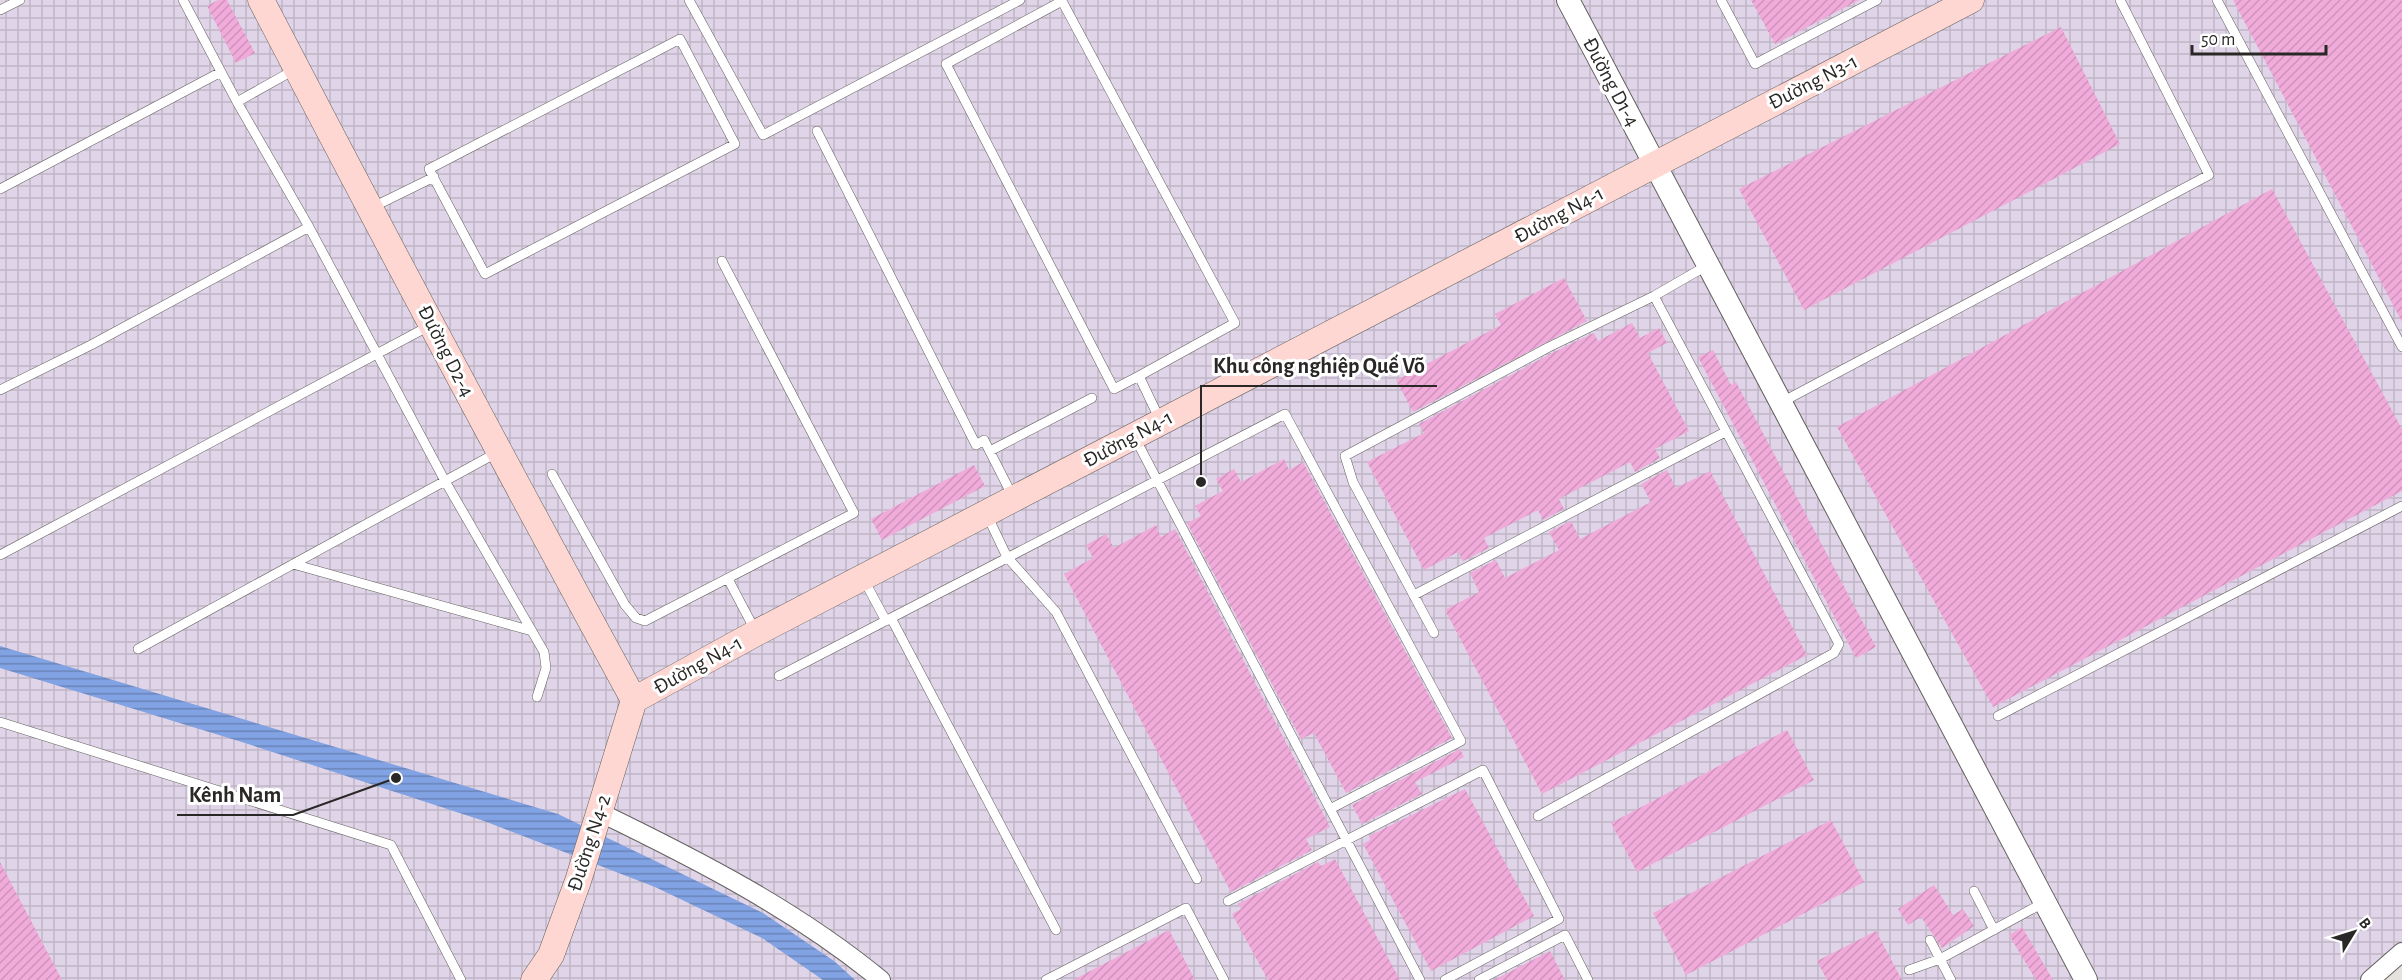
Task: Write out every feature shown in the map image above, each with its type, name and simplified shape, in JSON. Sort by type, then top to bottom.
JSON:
[{"type":"main road","name":"Đường D2-4","points":[[261,0],[433,323],[498,452],[634,700]]},
{"type":"main road","name":"Đường N3-1","points":[[1655,164],[1971,0]]},
{"type":"main road","name":"Đường N4-1","points":[[634,700],[862,577],[1655,164]]},
{"type":"main road","name":"Đường N4-2","points":[[534,980],[551,955],[578,881],[634,700]]},
{"type":"street","name":"Đường D1-4","points":[[1568,0],[2086,980]]},
{"type":"street","points":[[599,812],[717,871],[832,941],[882,980]]},
{"type":"street","points":[[2370,980],[2402,952]]},
{"type":"lane","points":[[0,10],[20,0]]},
{"type":"lane","points":[[183,0],[446,481],[544,652],[546,662],[537,697]]},
{"type":"lane","points":[[689,0],[763,135],[1020,0]]},
{"type":"lane","points":[[1721,0],[1755,64],[1877,0]]},
{"type":"lane","points":[[1780,403],[2209,175],[2120,0]]},
{"type":"lane","points":[[2217,0],[2402,346]]},
{"type":"lane","points":[[1062,1],[1235,324],[1139,376],[1114,389],[946,64],[1062,1]]},
{"type":"lane","points":[[680,39],[735,144],[485,274],[434,177],[429,169],[680,39]]},
{"type":"lane","points":[[237,102],[296,68]]},
{"type":"lane","points":[[0,189],[221,72]]},
{"type":"lane","points":[[817,131],[976,445],[984,440],[1014,499]]},
{"type":"lane","points":[[371,208],[434,177]]},
{"type":"lane","points":[[0,390],[91,345],[309,228]]},
{"type":"lane","points":[[552,474],[625,605],[636,618],[645,621],[854,513],[722,261]]},
{"type":"lane","points":[[1434,633],[1353,482],[1345,456],[1549,347],[1654,296],[1708,265]]},
{"type":"lane","points":[[1538,816],[1834,653],[1839,644],[1654,296]]},
{"type":"lane","points":[[0,555],[433,323]]},
{"type":"lane","points":[[1139,376],[1161,422]]},
{"type":"lane","points":[[990,451],[1092,398]]},
{"type":"lane","points":[[779,676],[1285,414],[1461,741],[1330,809]]},
{"type":"lane","points":[[1414,595],[1725,432]]},
{"type":"lane","points":[[1134,436],[1420,980]]},
{"type":"lane","points":[[138,649],[498,452]]},
{"type":"lane","points":[[1998,716],[2402,506]]},
{"type":"lane","points":[[986,513],[1007,557],[1056,612],[1197,879]]},
{"type":"lane","points":[[293,564],[532,631]]},
{"type":"lane","points":[[862,577],[888,619],[1056,930]]},
{"type":"lane","points":[[728,579],[756,633]]},
{"type":"lane","points":[[0,722],[391,845],[461,980]]},
{"type":"lane","points":[[1228,901],[1483,770],[1559,919],[1445,980]]},
{"type":"lane","points":[[1974,891],[1994,930]]},
{"type":"lane","points":[[1909,970],[1940,959],[2045,902]]},
{"type":"lane","points":[[1046,980],[1186,908],[1224,980]]},
{"type":"lane","points":[[1479,980],[1565,934],[1588,980]]},
{"type":"lane","points":[[1930,940],[1951,980]]},
{"type":"shaded area","points":[[0,0],[2402,0],[2402,964],[2373,980],[0,980]]},
{"type":"water","points":[[0,646],[558,814],[763,913],[834,961],[855,980],[823,980],[762,938],[655,887],[484,821],[245,743],[0,668]]},
{"type":"building","points":[[218,0],[227,0],[255,53],[236,63],[207,6]]},
{"type":"building","points":[[1751,0],[1859,0],[1775,44]]},
{"type":"building","points":[[2233,0],[2402,0],[2402,322]]},
{"type":"building","points":[[2061,27],[2120,144],[1804,310],[1739,189]]},
{"type":"building","points":[[2272,189],[2402,429],[2402,491],[1993,707],[1837,427]]},
{"type":"building","points":[[1564,278],[1587,321],[1413,412],[1396,380],[1501,325],[1495,314]]},
{"type":"building","points":[[1632,323],[1640,338],[1659,328],[1667,343],[1648,353],[1689,431],[1655,449],[1660,458],[1635,472],[1630,462],[1559,499],[1564,509],[1543,520],[1538,510],[1484,538],[1489,548],[1463,561],[1458,552],[1424,570],[1367,462],[1424,433],[1419,424],[1552,353],[1594,333],[1598,341]]},
{"type":"building","points":[[1713,350],[1731,385],[1736,382],[1876,647],[1856,658],[1698,357]]},
{"type":"building","points":[[1284,459],[1289,470],[1303,462],[1452,738],[1346,793],[1314,733],[1301,739],[1187,523],[1201,516],[1195,506],[1223,491],[1216,479],[1234,469],[1241,482]]},
{"type":"building","points":[[974,465],[985,486],[882,540],[871,519]]},
{"type":"building","points":[[1667,470],[1676,488],[1710,471],[1807,655],[1542,794],[1445,610],[1479,592],[1470,573],[1496,560],[1505,578],[1559,550],[1549,532],[1571,521],[1580,539],[1651,502],[1641,484]]},
{"type":"building","points":[[1156,525],[1161,537],[1175,529],[1330,827],[1306,839],[1312,850],[1231,892],[1064,574],[1093,558],[1086,545],[1106,534],[1114,548]]},
{"type":"building","points":[[1787,730],[1814,780],[1637,872],[1611,823]]},
{"type":"building","points":[[1460,749],[1464,757],[1415,782],[1422,794],[1362,824],[1352,805]]},
{"type":"building","points":[[1465,789],[1534,916],[1431,971],[1363,844],[1370,840],[1369,836]]},
{"type":"building","points":[[1831,820],[1864,882],[1686,975],[1653,913]]},
{"type":"building","points":[[1335,859],[1400,980],[1268,980],[1232,914],[1241,909],[1238,904],[1318,862],[1321,866]]},
{"type":"building","points":[[0,862],[62,980],[0,980]]},
{"type":"building","points":[[1934,885],[1953,915],[1963,909],[1974,926],[1942,948],[1921,917],[1908,925],[1898,909]]},
{"type":"building","points":[[2022,927],[2053,980],[2036,980],[2009,935]]},
{"type":"building","points":[[1169,930],[1195,980],[1073,980]]},
{"type":"building","points":[[1876,931],[1902,980],[1827,980],[1817,961]]},
{"type":"building","points":[[1550,951],[1565,980],[1494,980]]},
{"type":"place","name":"Khu công nghiệp Quế Võ","points":[[1201,482]]},
{"type":"place","name":"Kênh Nam","points":[[396,778]]}]
